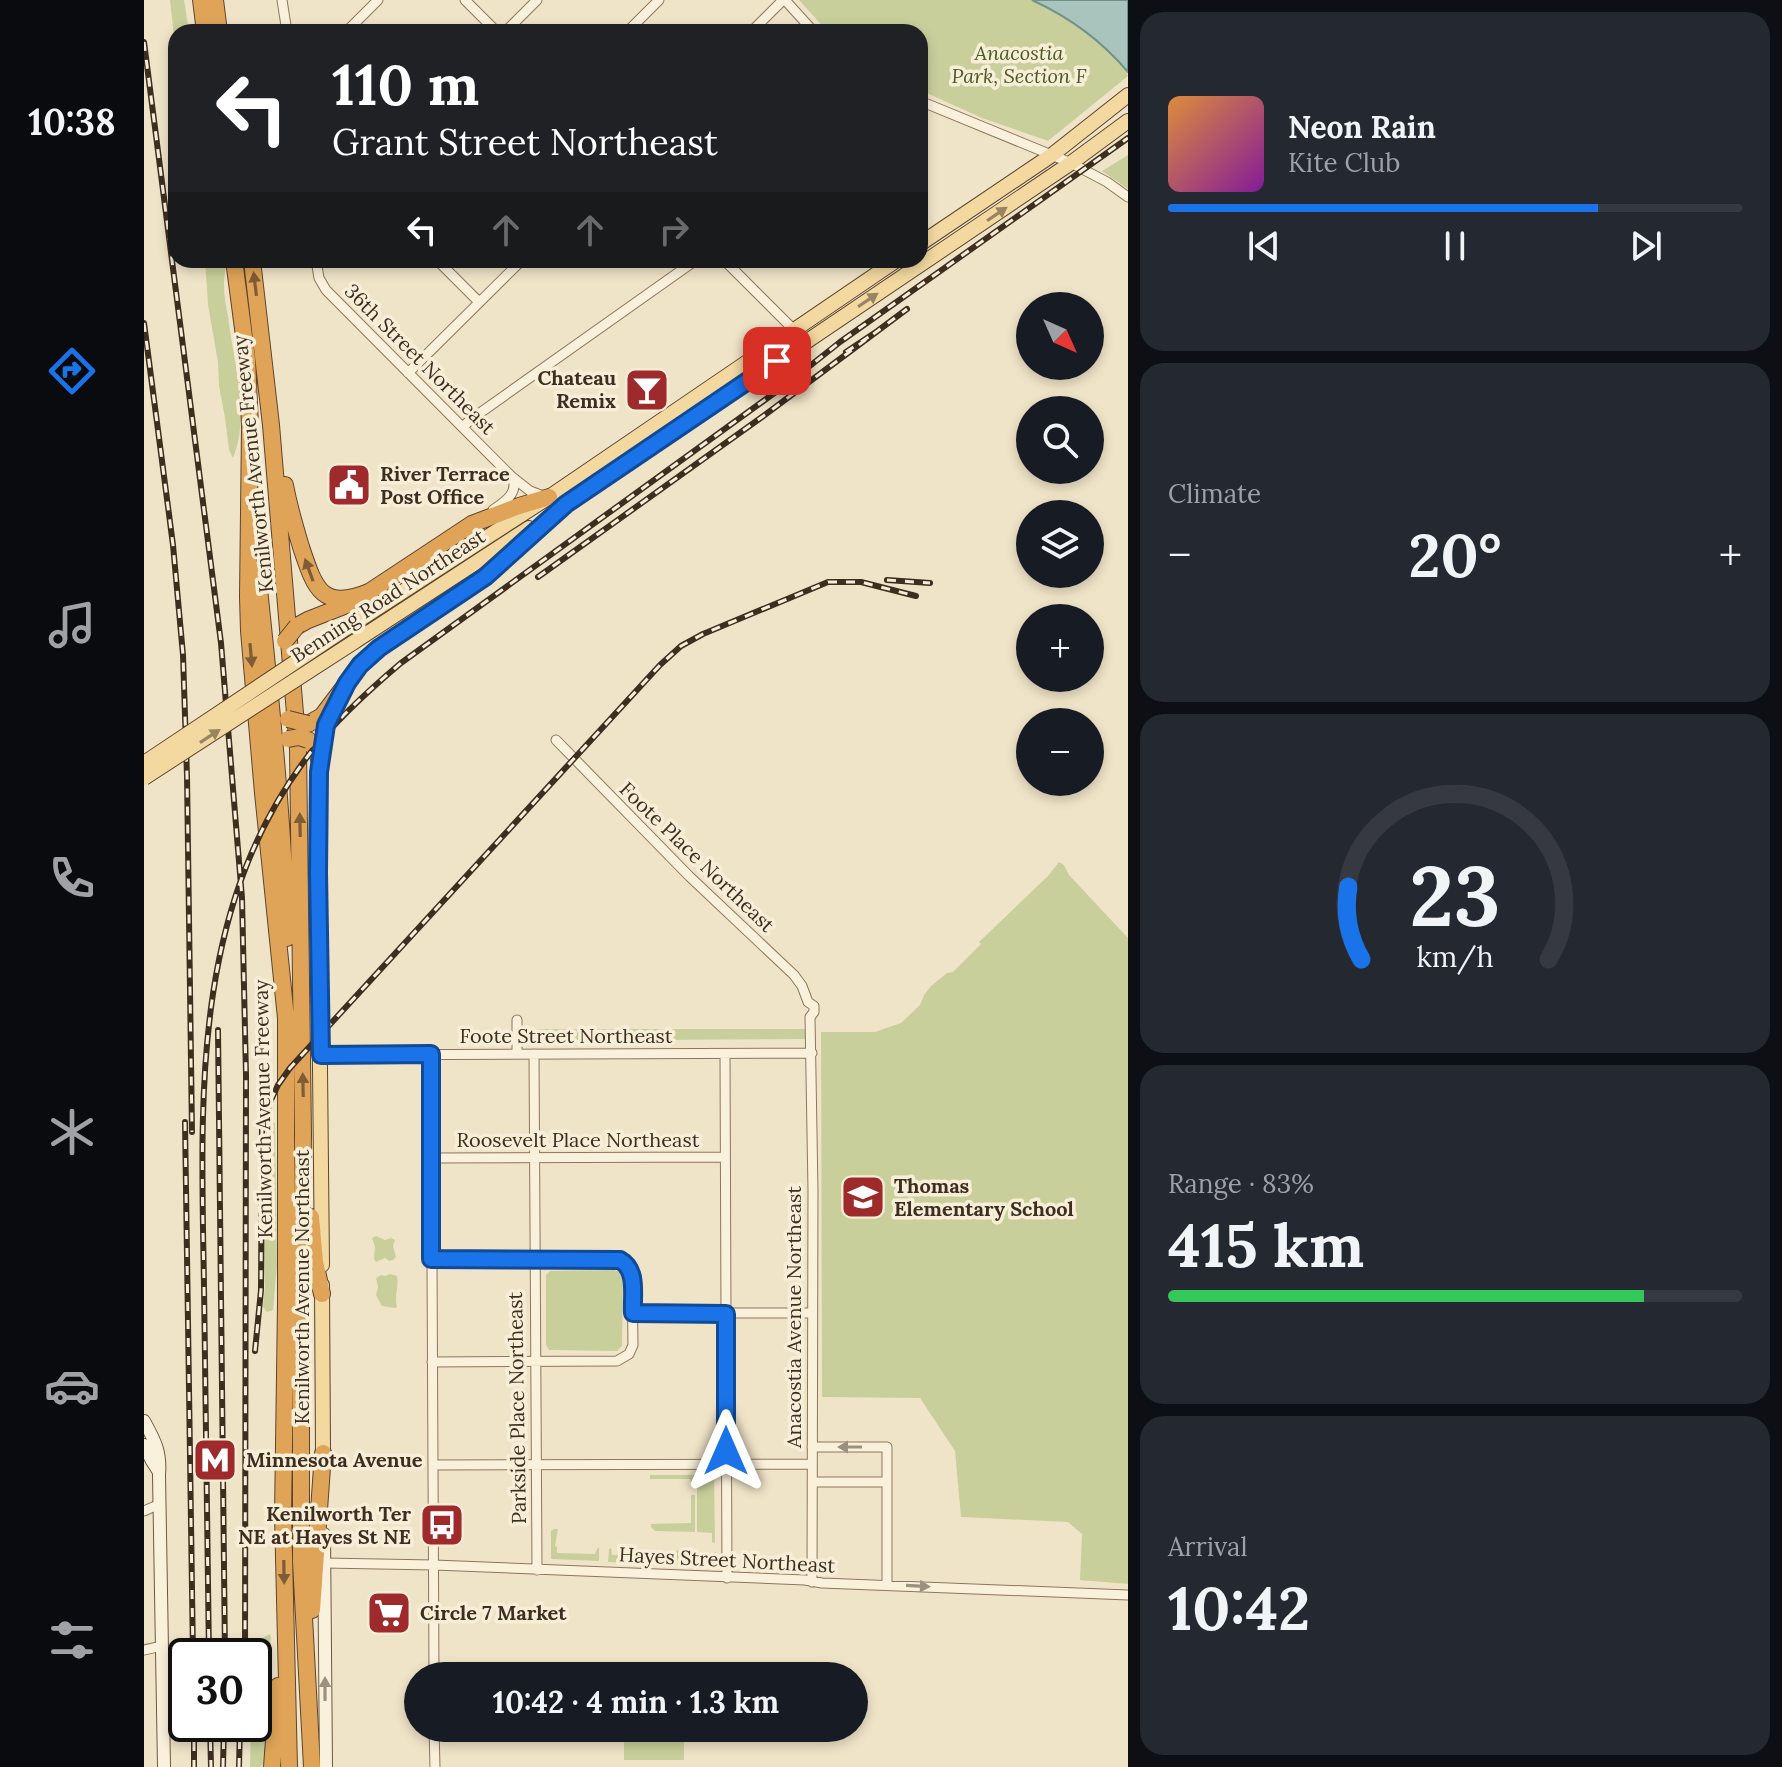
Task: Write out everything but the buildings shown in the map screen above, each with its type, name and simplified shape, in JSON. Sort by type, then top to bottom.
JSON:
[{"type":"highway","points":[[201,0],[204,24]]},
{"type":"highway","points":[[215,0],[218,24]]},
{"type":"highway","name":"Kenilworth Avenue Freeway","points":[[235,268],[247,359],[250,426],[249,631],[286,1018],[283,1515],[289,1767]]},
{"type":"highway","name":"Kenilworth Avenue Freeway","points":[[253,268],[278,502],[298,749],[303,1134],[301,1532],[312,1767]]},
{"type":"highway","points":[[264,365],[287,497],[312,580],[318,588],[335,598],[355,598],[371,591]]},
{"type":"highway","points":[[249,493],[270,693],[287,921],[286,1018]]},
{"type":"highway","points":[[320,762],[308,732],[277,710],[270,693],[285,641],[297,626],[347,606],[472,524],[549,497]]},
{"type":"highway","points":[[275,754],[288,739],[308,732],[347,683]]},
{"type":"highway","points":[[303,1134],[315,1262],[322,1294]]},
{"type":"highway","points":[[306,1667],[323,1453]]},
{"type":"highway","points":[[272,1767],[284,1612]]},
{"type":"main road","points":[[928,239],[1052,155],[1128,95]]},
{"type":"main road","name":"Benning Road Northeast","points":[[928,259],[1128,121]]},
{"type":"main road","name":"Benning Road Northeast","points":[[144,763],[549,497],[885,268]]},
{"type":"main road","name":"Benning Road Northeast","points":[[144,778],[566,504],[915,268]]},
{"type":"main road","name":"Kenilworth Avenue Northeast","points":[[326,1767],[318,872],[320,762],[326,725],[347,683],[360,665],[379,648],[485,577],[566,504]]},
{"type":"main road","points":[[144,1421],[159,1451],[160,1461],[164,1767]]},
{"type":"main road","points":[[144,1445],[159,1472]]},
{"type":"street","points":[[282,0],[286,24]]},
{"type":"street","points":[[354,24],[378,0]]},
{"type":"street","points":[[465,0],[489,24]]},
{"type":"street","points":[[513,24],[537,0]]},
{"type":"street","points":[[635,24],[659,0]]},
{"type":"street","points":[[759,24],[784,0],[806,24]]},
{"type":"street","points":[[928,104],[1071,163],[1128,197]]},
{"type":"street","name":"36th Street Northeast","points":[[317,268],[326,290],[511,476],[531,492],[549,497]]},
{"type":"street","points":[[445,268],[479,302]]},
{"type":"street","points":[[408,373],[514,268]]},
{"type":"street","points":[[463,427],[685,268]]},
{"type":"street","points":[[732,268],[804,343]]},
{"type":"street","points":[[472,524],[511,495],[515,486],[511,476]]},
{"type":"street","name":"Foote Place Northeast","points":[[556,740],[689,876],[794,975],[804,989],[808,1002],[805,1011],[810,1017],[812,1053]]},
{"type":"street","points":[[517,1020],[517,1054]]},
{"type":"street","name":"Foote Street Northeast","points":[[321,1055],[812,1053]]},
{"type":"street","name":"Anacostia Avenue Northeast","points":[[812,1053],[812,1582]]},
{"type":"street","points":[[431,1054],[434,1662]]},
{"type":"street","name":"Parkside Place Northeast","points":[[534,1054],[537,1570]]},
{"type":"street","points":[[725,1054],[727,1578]]},
{"type":"street","name":"Roosevelt Place Northeast","points":[[431,1158],[725,1157]]},
{"type":"street","points":[[431,1259],[615,1259],[628,1266],[632,1275],[633,1313],[633,1345],[629,1354],[621,1360],[432,1362]]},
{"type":"street","points":[[633,1313],[812,1313]]},
{"type":"street","points":[[812,1447],[887,1447],[887,1585]]},
{"type":"street","points":[[434,1465],[812,1464]]},
{"type":"street","points":[[813,1482],[887,1482]]},
{"type":"street","points":[[144,1511],[160,1504]]},
{"type":"street","name":"Hayes Street Northeast","points":[[324,1563],[1128,1595]]},
{"type":"street","points":[[144,1650],[162,1646]]},
{"type":"street","points":[[434,1742],[435,1767]]},
{"type":"green space","points":[[170,0],[184,0],[188,24],[173,24]]},
{"type":"green space","name":"Anacostia Park, Section F","points":[[799,0],[1046,0],[1045,6],[1105,46],[1128,76],[1048,141],[982,118],[928,94],[928,24],[821,24]]},
{"type":"green space","points":[[1128,155],[1128,189],[1102,171]]},
{"type":"green space","points":[[206,268],[225,268],[225,296],[241,405],[241,423],[233,458],[229,450]]},
{"type":"green space","points":[[1059,862],[1128,938],[1128,1584],[1080,1580],[1082,1534],[1068,1522],[961,1517],[955,1451],[920,1398],[822,1397],[821,1032],[875,1032],[901,1023],[920,1005],[931,986],[953,972]]},
{"type":"green space","points":[[530,1029],[805,1029],[805,1039],[527,1041]]},
{"type":"green space","points":[[269,1115],[275,1124],[277,1264],[273,1310],[267,1312],[263,1307],[263,1236]]},
{"type":"green space","points":[[372,1238],[395,1240],[396,1257],[393,1260],[385,1258],[376,1262]]},
{"type":"green space","points":[[614,1270],[623,1277],[622,1346],[617,1351],[549,1350],[546,1345],[546,1275],[550,1271]]},
{"type":"green space","points":[[390,1274],[397,1276],[395,1308],[382,1306],[376,1295],[376,1278]]},
{"type":"green space","points":[[650,1475],[714,1475],[715,1543],[712,1542],[712,1533],[697,1532],[695,1482],[690,1479],[650,1479]]},
{"type":"green space","points":[[691,1495],[695,1495],[695,1532],[655,1531],[651,1527],[651,1524],[691,1523]]},
{"type":"green space","points":[[558,1529],[557,1553],[595,1554],[598,1547],[599,1561],[551,1559],[551,1531]]},
{"type":"green space","points":[[611,1548],[612,1555],[640,1556],[642,1549],[644,1556],[676,1558],[678,1550],[680,1558],[711,1559],[712,1553],[716,1552],[716,1563],[713,1566],[608,1562]]},
{"type":"green space","points":[[251,1742],[266,1742],[265,1760],[261,1767],[250,1767]]},
{"type":"green space","points":[[624,1742],[684,1742],[684,1760],[624,1760]]},
{"type":"water","points":[[1032,0],[1128,0],[1128,72],[1084,31]]},
{"type":"railway","points":[[144,42],[168,229]]},
{"type":"railway","points":[[209,1638],[202,1146],[205,1076],[211,1008],[223,940],[243,875],[272,812],[321,740],[401,663],[791,381],[840,342],[1128,138]]},
{"type":"railway","points":[[173,268],[221,643],[242,898],[246,1075],[245,1638]]},
{"type":"railway","points":[[538,577],[907,309]]},
{"type":"railway","points":[[144,323],[173,545],[183,655],[192,1132]]},
{"type":"railway","points":[[846,352],[876,332]]},
{"type":"railway","points":[[887,580],[930,583]]},
{"type":"railway","points":[[255,1351],[261,1290],[262,1126],[278,1085],[290,1068],[660,665],[681,646],[828,582],[861,582],[916,596]]},
{"type":"railway","points":[[218,1030],[225,1638]]},
{"type":"railway","points":[[185,1122],[193,1638]]},
{"type":"railway","points":[[194,1742],[194,1767]]},
{"type":"railway","points":[[210,1742],[211,1767]]},
{"type":"railway","points":[[223,1767],[224,1742]]},
{"type":"railway","points":[[239,1767],[240,1742]]},
{"type":"place","name":"Chateau Remix","points":[[647,390]]},
{"type":"place","name":"River Terrace Post Office","points":[[349,485]]},
{"type":"place","name":"Thomas Elementary School","points":[[863,1197]]},
{"type":"place","name":"Minnesota Avenue","points":[[215,1460]]},
{"type":"place","name":"Kenilworth Ter NE at Hayes St NE","points":[[442,1525]]},
{"type":"place","name":"Circle 7 Market","points":[[389,1613]]},
{"type":"route","points":[[726,1451],[726,1314],[633,1313],[631,1270],[627,1264],[615,1259],[431,1259],[431,1054],[321,1055],[319,772],[326,725],[347,683],[360,665],[379,648],[485,577],[566,504],[777,361]]}]
